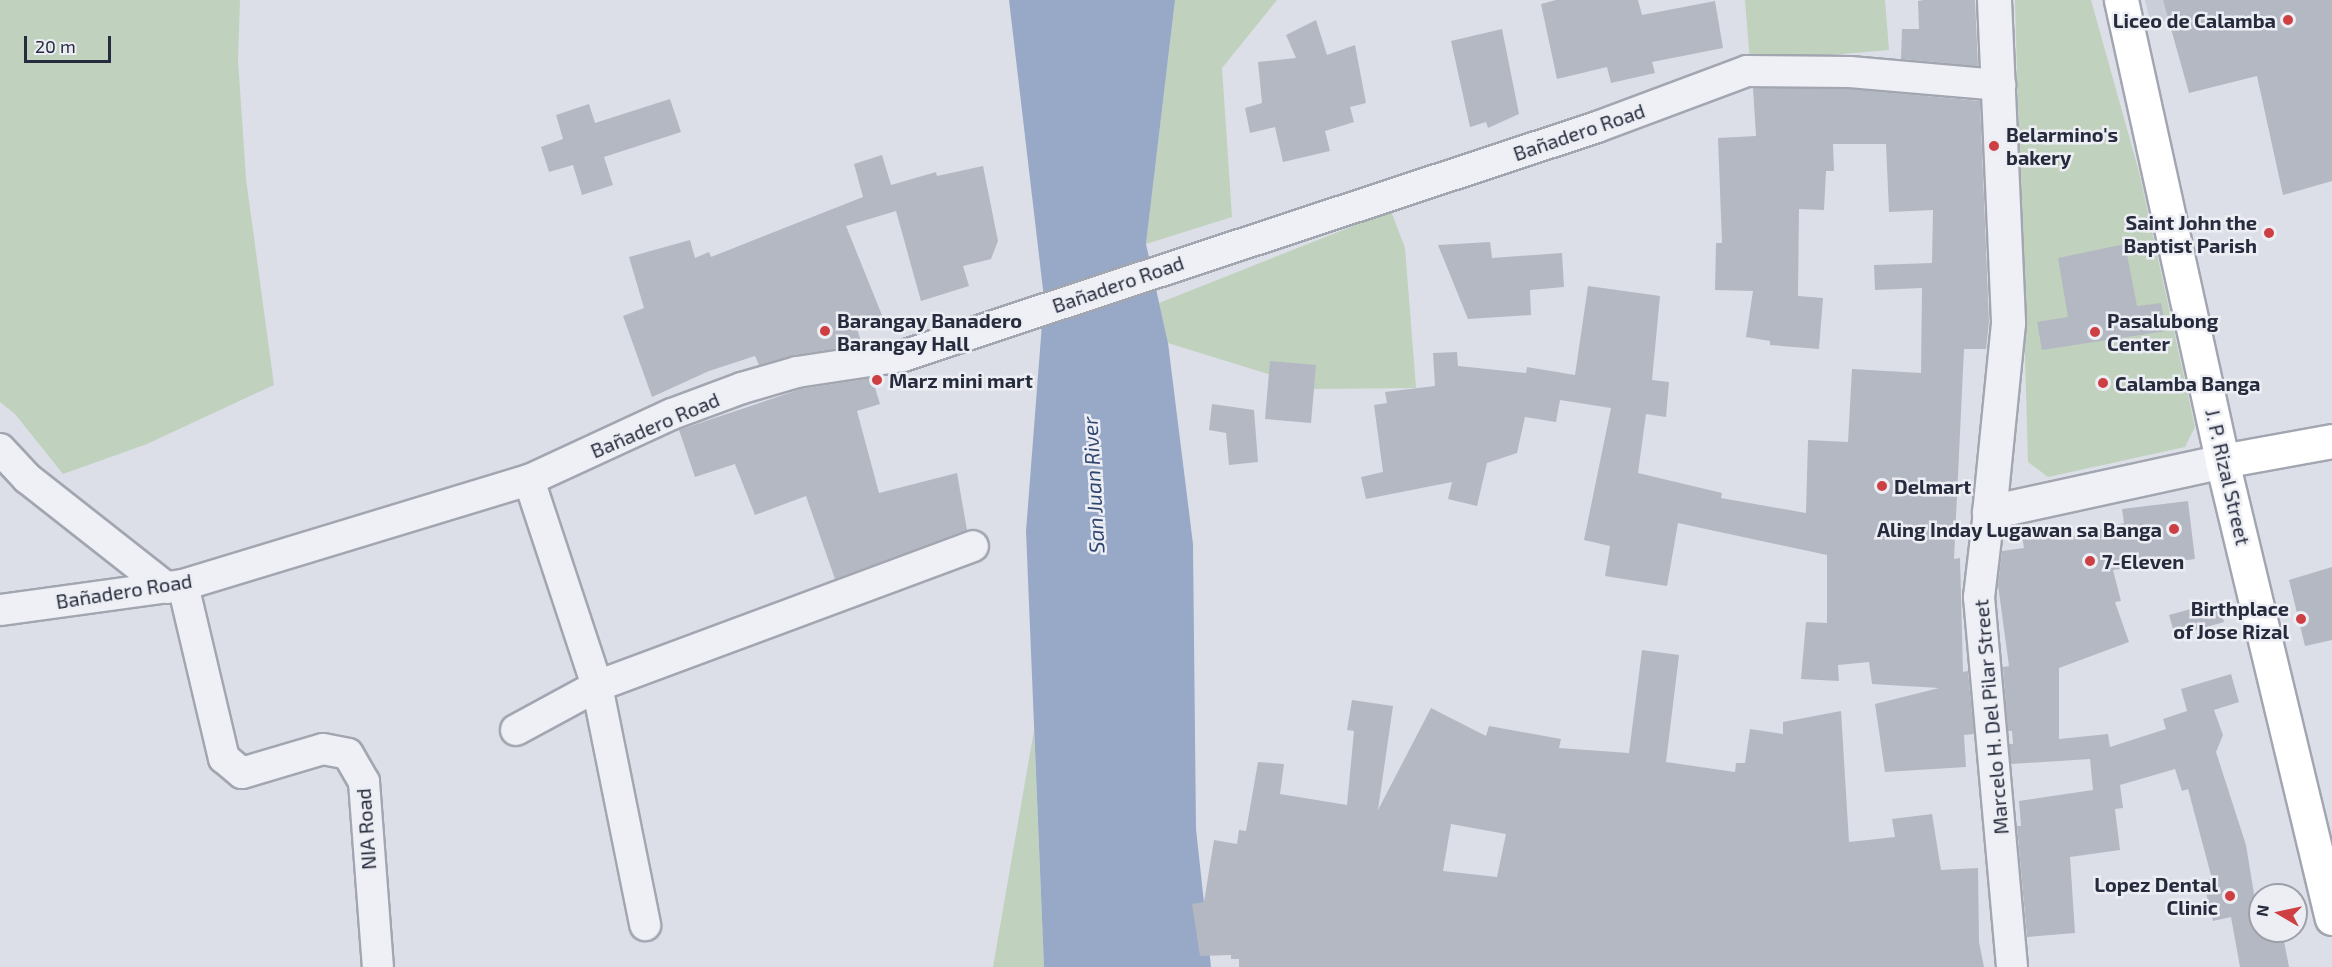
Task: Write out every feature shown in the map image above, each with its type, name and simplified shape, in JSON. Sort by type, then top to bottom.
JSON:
[{"type":"main road","name":"J. P. Rizal Street","points":[[2121,0],[2223,461],[2332,918]]},
{"type":"main road","points":[[2223,461],[2332,441]]},
{"type":"street","name":"Marcelo H. Del Pilar Street","points":[[1994,0],[2000,86],[2008,323],[1979,597],[2012,967]]},
{"type":"street","name":"Bañadero Road","points":[[0,610],[175,587],[529,480],[672,414],[750,386],[797,372],[903,356],[945,343],[1389,194],[1597,127],[1747,71],[1850,72],[2000,86]]},
{"type":"street","points":[[0,449],[27,478],[175,587]]},
{"type":"street","points":[[1989,512],[2223,461]]},
{"type":"street","points":[[529,480],[597,686],[645,925]]},
{"type":"street","points":[[516,730],[597,686],[973,546]]},
{"type":"street","name":"NIA Road","points":[[175,587],[224,758],[242,773],[323,748],[348,754],[364,782],[378,967]]},
{"type":"shaded area","name":"Liceo de Calamba","points":[[2145,0],[2233,0],[2151,25]]},
{"type":"green space","points":[[0,0],[240,0],[238,60],[246,179],[274,385],[147,444],[63,474],[15,414],[0,402]]},
{"type":"green space","points":[[1175,0],[1277,0],[1222,68],[1232,217],[1146,244]]},
{"type":"green space","points":[[1745,0],[1885,0],[1889,50],[1750,62]]},
{"type":"green space","points":[[2015,0],[2091,0],[2139,172],[2195,427],[2185,447],[2048,477],[2028,462]]},
{"type":"green space","points":[[1391,211],[1405,248],[1416,388],[1316,389],[1168,343],[1159,303]]},
{"type":"green space","points":[[1034,730],[1044,967],[993,967]]},
{"type":"water","name":"San Juan River","points":[[1009,0],[1175,0],[1146,244],[1168,343],[1193,544],[1196,829],[1211,967],[1044,967],[1026,531],[1044,298]]},
{"type":"building","points":[[1556,0],[1638,0],[1642,15],[1715,1],[1723,48],[1652,62],[1655,73],[1611,83],[1607,67],[1557,79],[1541,4]]},
{"type":"building","points":[[1975,0],[1978,66],[1901,59],[1902,29],[1919,29],[1918,1]]},
{"type":"building","points":[[2163,0],[2332,0],[2332,181],[2283,195],[2257,76],[2189,93]]},
{"type":"building","points":[[1316,20],[1327,55],[1355,45],[1366,103],[1350,107],[1354,122],[1325,131],[1330,151],[1283,162],[1275,127],[1250,133],[1245,108],[1262,103],[1258,62],[1296,58],[1286,35]]},
{"type":"building","points":[[1502,29],[1519,114],[1488,128],[1486,122],[1470,127],[1451,41]]},
{"type":"building","points":[[1753,88],[1849,89],[1980,101],[1989,322],[1986,349],[1964,349],[1954,559],[1960,558],[1963,672],[1968,671],[1974,734],[1964,735],[1966,767],[1885,772],[1875,704],[1939,688],[1872,684],[1869,662],[1838,665],[1839,681],[1801,679],[1806,622],[1827,623],[1827,555],[1678,523],[1667,586],[1605,576],[1610,546],[1584,540],[1611,408],[1560,400],[1556,422],[1525,417],[1517,453],[1487,463],[1477,506],[1448,499],[1452,482],[1366,499],[1361,477],[1383,472],[1374,405],[1387,403],[1385,392],[1435,386],[1433,353],[1457,352],[1458,366],[1526,373],[1527,367],[1575,375],[1588,286],[1660,296],[1652,380],[1669,382],[1666,417],[1646,414],[1638,473],[1722,493],[1721,498],[1806,513],[1808,440],[1848,442],[1852,369],[1921,373],[1922,288],[1875,290],[1874,265],[1932,263],[1933,210],[1889,212],[1886,144],[1833,144],[1834,171],[1826,171],[1824,210],[1799,209],[1798,296],[1823,298],[1819,349],[1770,345],[1770,341],[1746,337],[1753,291],[1715,290],[1716,243],[1722,243],[1718,138],[1756,136]]},
{"type":"building","points":[[670,99],[681,132],[604,157],[613,185],[582,195],[573,165],[549,172],[541,147],[563,139],[556,115],[589,104],[595,123]]},
{"type":"building","points":[[882,155],[891,185],[936,172],[937,176],[983,166],[998,241],[991,259],[963,266],[969,286],[921,301],[896,211],[846,226],[888,330],[854,318],[862,345],[794,355],[759,365],[755,356],[709,371],[652,397],[623,316],[644,308],[629,257],[690,240],[695,258],[709,252],[711,257],[863,197],[854,164]]},
{"type":"building","points":[[1490,242],[1492,258],[1562,253],[1564,287],[1530,290],[1531,315],[1468,319],[1438,245]]},
{"type":"building","points":[[2125,244],[2137,306],[2161,303],[2166,331],[2042,350],[2037,322],[2068,317],[2058,258]]},
{"type":"building","points":[[1270,361],[1316,365],[1311,423],[1265,419]]},
{"type":"building","points":[[872,378],[880,404],[857,411],[879,493],[957,473],[967,530],[835,579],[806,496],[755,515],[735,464],[695,477],[679,430],[801,389]]},
{"type":"building","points":[[1212,404],[1254,410],[1258,462],[1229,465],[1226,433],[1209,430]]},
{"type":"building","points":[[2188,501],[2195,559],[2113,570],[2121,601],[2115,602],[2129,642],[2059,668],[2059,739],[2108,734],[2110,747],[2166,729],[2163,719],[2187,711],[2181,689],[2231,674],[2239,702],[2214,710],[2223,735],[2216,752],[2246,845],[2252,883],[2248,883],[2248,943],[2284,943],[2289,967],[2240,967],[2231,917],[2213,921],[2203,881],[2212,879],[2188,789],[2182,791],[2175,769],[2120,785],[2123,808],[2115,809],[2120,850],[2070,857],[2075,933],[2027,937],[2017,826],[2021,826],[2019,801],[2093,790],[2090,759],[2011,764],[2009,744],[2013,744],[2012,731],[2008,731],[2003,667],[2009,666],[1998,585],[2002,551],[2024,548],[2021,530],[2056,525],[2058,540],[2124,523],[2122,509]]},
{"type":"building","points":[[2332,567],[2332,640],[2305,646],[2289,580]]},
{"type":"building","points":[[2209,604],[2219,604],[2224,622],[2175,636],[2169,615]]},
{"type":"building","points":[[1642,650],[1679,655],[1666,762],[1735,772],[1736,763],[1745,763],[1750,729],[1783,734],[1783,722],[1841,711],[1849,842],[1895,837],[1892,819],[1932,814],[1941,870],[1978,868],[1979,942],[1984,967],[1239,967],[1239,959],[1231,959],[1231,955],[1200,956],[1192,904],[1204,902],[1214,840],[1237,844],[1239,830],[1246,831],[1258,762],[1284,764],[1280,794],[1347,805],[1354,731],[1347,730],[1352,700],[1393,706],[1378,810],[1431,708],[1486,736],[1489,726],[1561,739],[1559,748],[1629,753]],"holes":[[[1451,824],[1506,834],[1497,877],[1443,871]]]},
{"type":"place","name":"Liceo de Calamba","points":[[2288,20]]},
{"type":"place","name":"Belarmino's bakery","points":[[1994,146]]},
{"type":"place","name":"Saint John the Baptist Parish","points":[[2269,233]]},
{"type":"place","name":"Barangay Banadero Barangay Hall","points":[[825,331]]},
{"type":"place","name":"Pasalubong Center","points":[[2095,332]]},
{"type":"place","name":"Marz mini mart","points":[[877,380]]},
{"type":"place","name":"Calamba Banga","points":[[2103,383]]},
{"type":"place","name":"Delmart","points":[[1882,486]]},
{"type":"place","name":"Aling Inday Lugawan sa Banga","points":[[2174,529]]},
{"type":"place","name":"7-Eleven","points":[[2090,561]]},
{"type":"place","name":"Birthplace of Jose Rizal","points":[[2301,619]]},
{"type":"place","name":"Lopez Dental Clinic","points":[[2230,896]]}]
